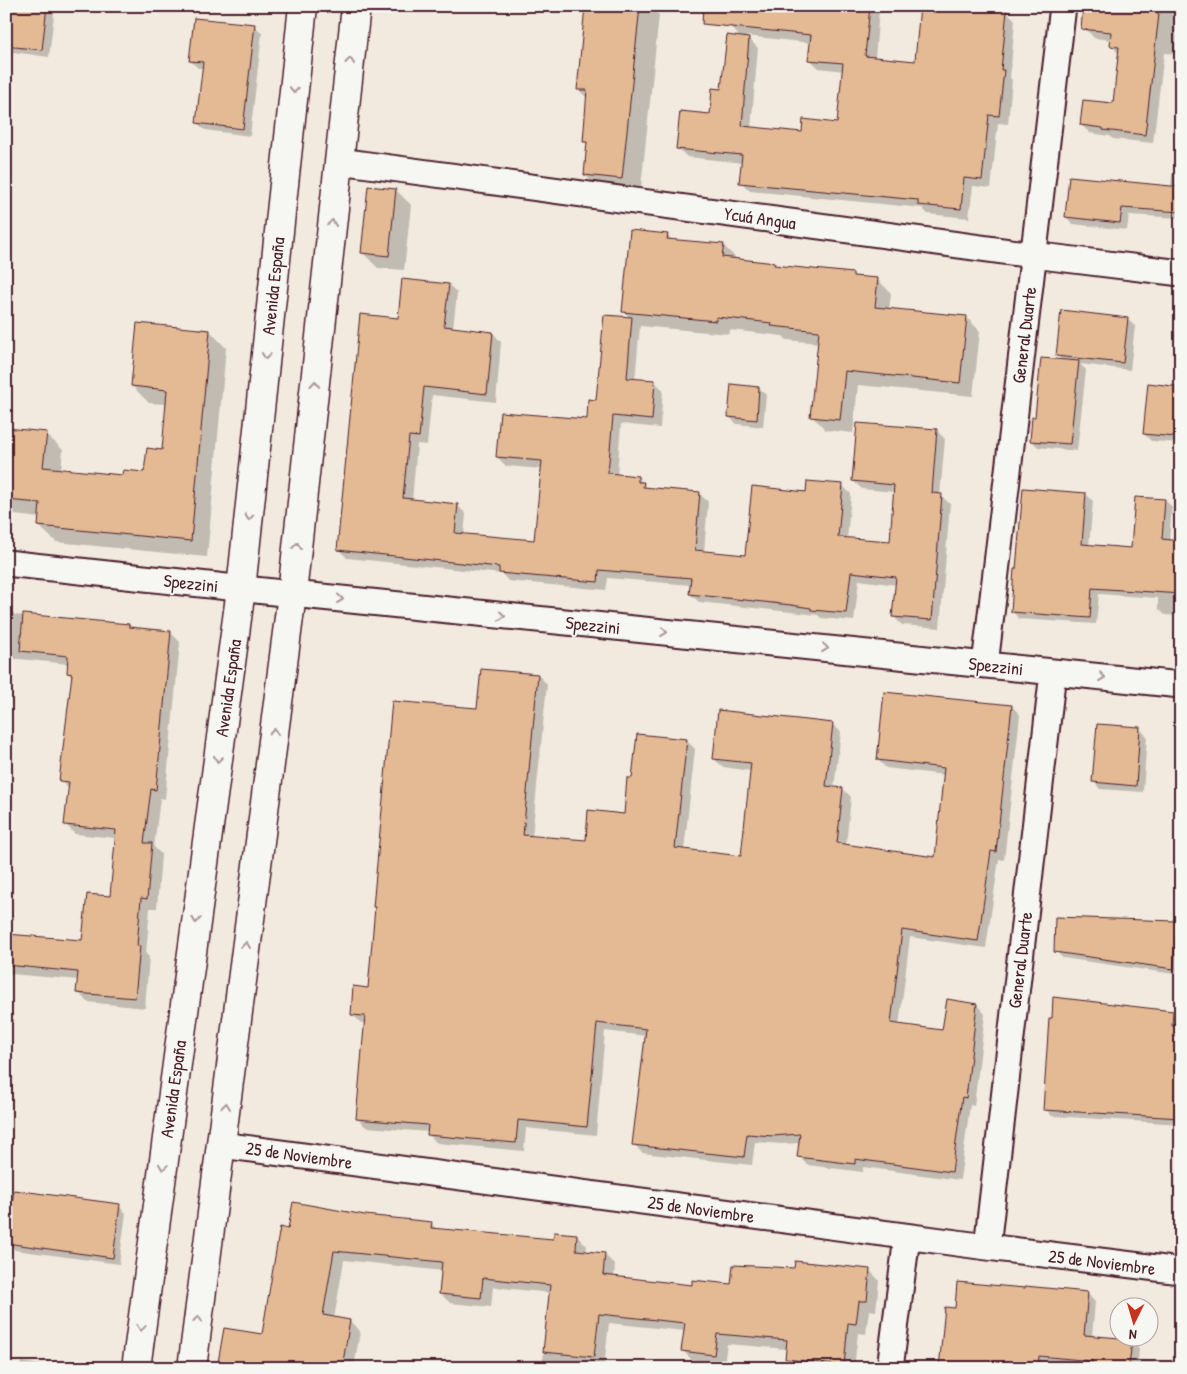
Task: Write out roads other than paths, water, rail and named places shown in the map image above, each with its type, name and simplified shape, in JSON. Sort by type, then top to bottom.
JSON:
[{"type":"street","name":"Avenida España","points":[[136,1368],[241,589],[303,6]]},
{"type":"street","points":[[192,1368],[292,594],[356,6]]},
{"type":"street","name":"General Duarte","points":[[984,665],[1063,6]]},
{"type":"street","name":"Ycuá Angua","points":[[339,161],[1033,255],[1181,273]]},
{"type":"street","name":"Spezzini","points":[[6,563],[241,589],[1181,685]]},
{"type":"street","name":"General Duarte","points":[[987,1248],[1053,672]]},
{"type":"street","name":"25 de Noviembre","points":[[221,1145],[987,1248],[1181,1271]]},
{"type":"street","points":[[890,1368],[907,1237]]}]
